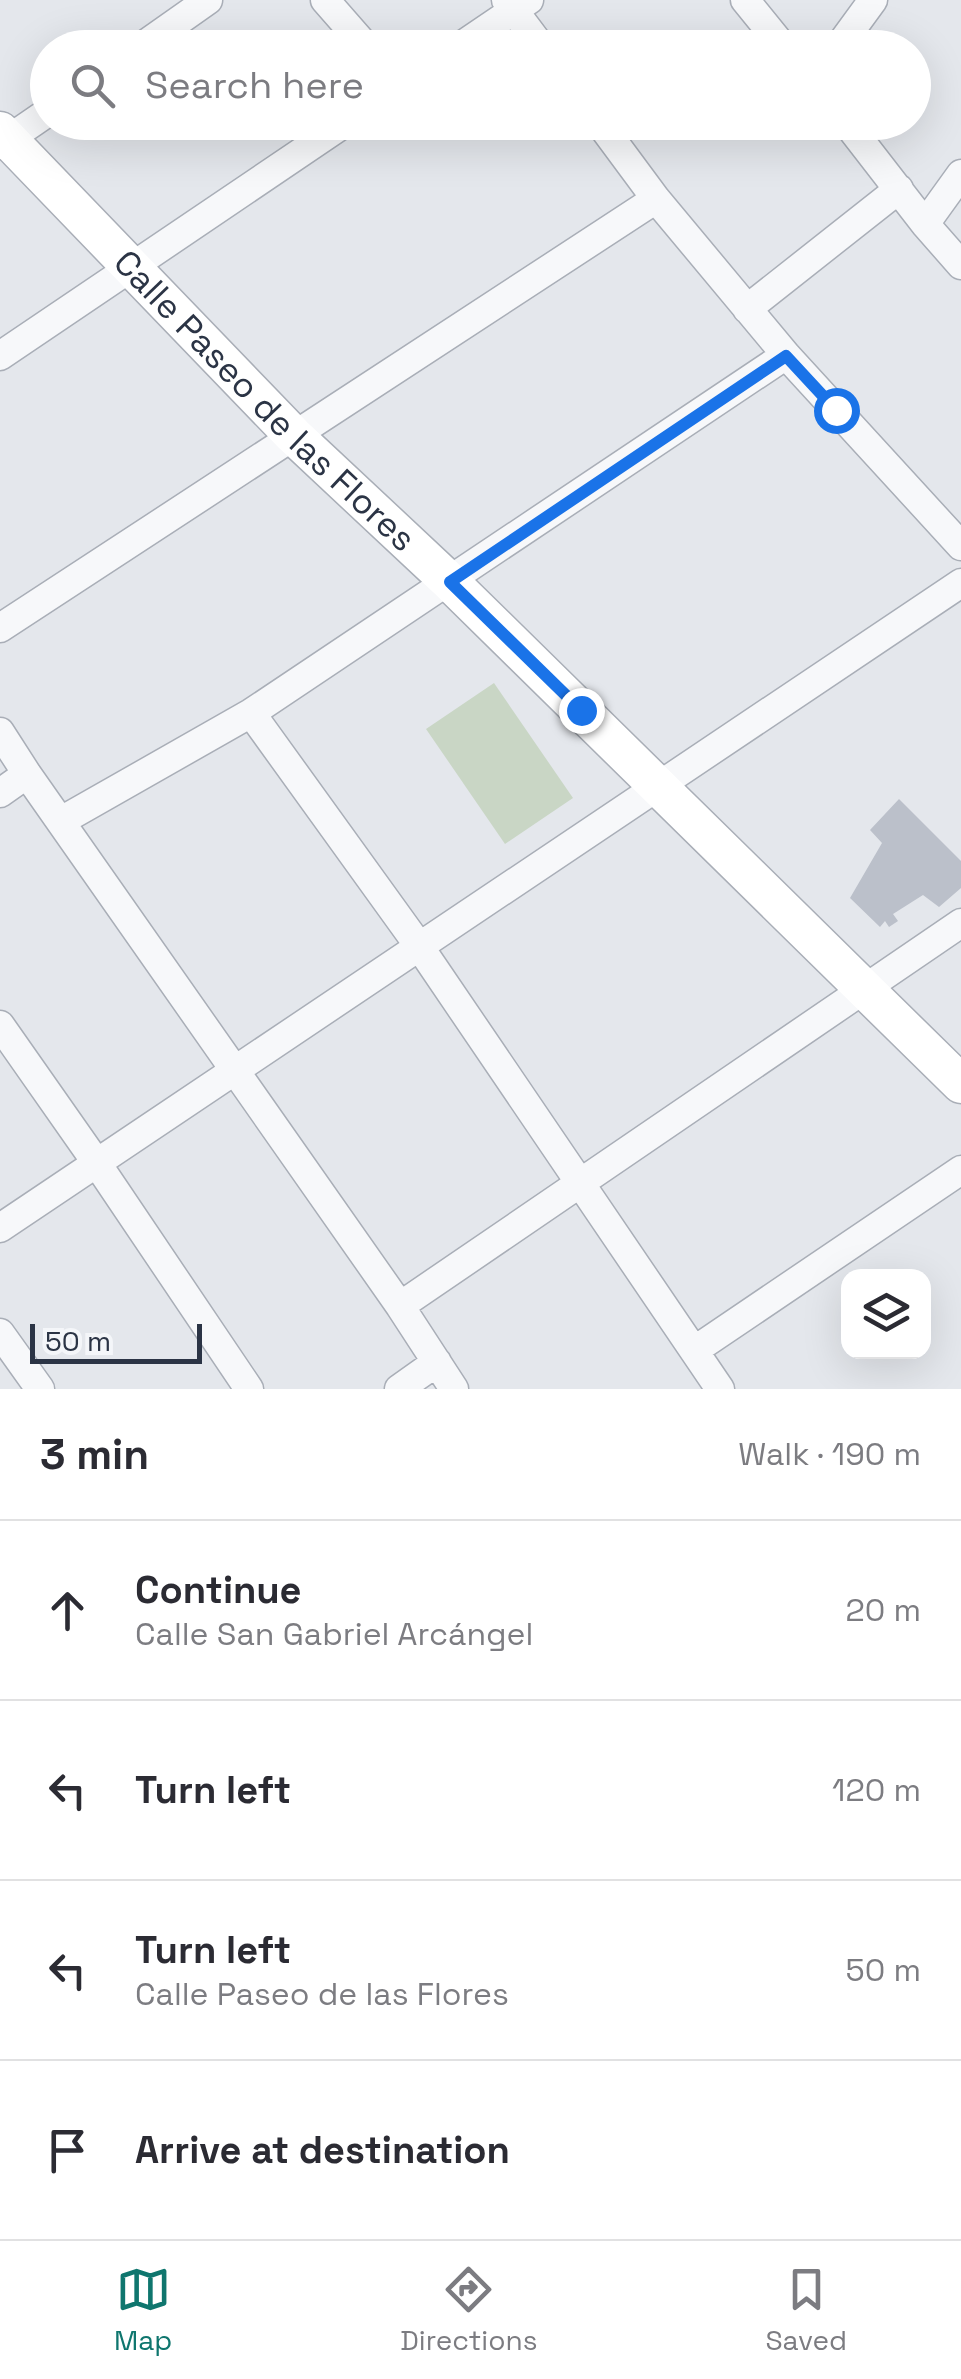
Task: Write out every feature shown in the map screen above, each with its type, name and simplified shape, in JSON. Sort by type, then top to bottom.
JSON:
[{"type":"street","points":[[166,30],[208,0]]},
{"type":"street","points":[[325,0],[351,30]]},
{"type":"street","points":[[745,0],[769,30]]},
{"type":"street","points":[[851,30],[872,0]]},
{"type":"street","points":[[481,30],[516,3],[532,30]]},
{"type":"street","points":[[3,139],[30,123]]},
{"type":"street","name":"Calle Paseo de las Flores","points":[[3,139],[293,435],[450,582],[961,1084]]},
{"type":"street","points":[[0,356],[319,140]]},
{"type":"street","points":[[612,140],[786,356],[961,546]]},
{"type":"street","points":[[860,140],[961,264]]},
{"type":"street","points":[[925,224],[961,174]]},
{"type":"street","points":[[747,310],[899,189]]},
{"type":"street","points":[[0,628],[656,198]]},
{"type":"street","points":[[61,821],[252,713],[786,356]]},
{"type":"street","points":[[0,1228],[961,583]]},
{"type":"street","points":[[252,713],[419,946],[720,1389]]},
{"type":"street","points":[[0,732],[454,1389]]},
{"type":"street","points":[[0,793],[27,774]]},
{"type":"street","points":[[400,1306],[961,923]]},
{"type":"street","points":[[0,1026],[249,1389]]},
{"type":"street","points":[[695,1350],[961,1170]]},
{"type":"street","points":[[0,1333],[40,1389]]},
{"type":"street","points":[[399,1389],[437,1362]]},
{"type":"green space","points":[[494,683],[573,798],[505,844],[426,729]]},
{"type":"building","points":[[899,799],[961,861],[961,888],[939,907],[923,895],[893,914],[898,921],[889,927],[885,921],[880,927],[850,898],[882,843],[870,830]]},
{"type":"route","points":[[581,710],[450,582],[786,356],[836,410]]}]
